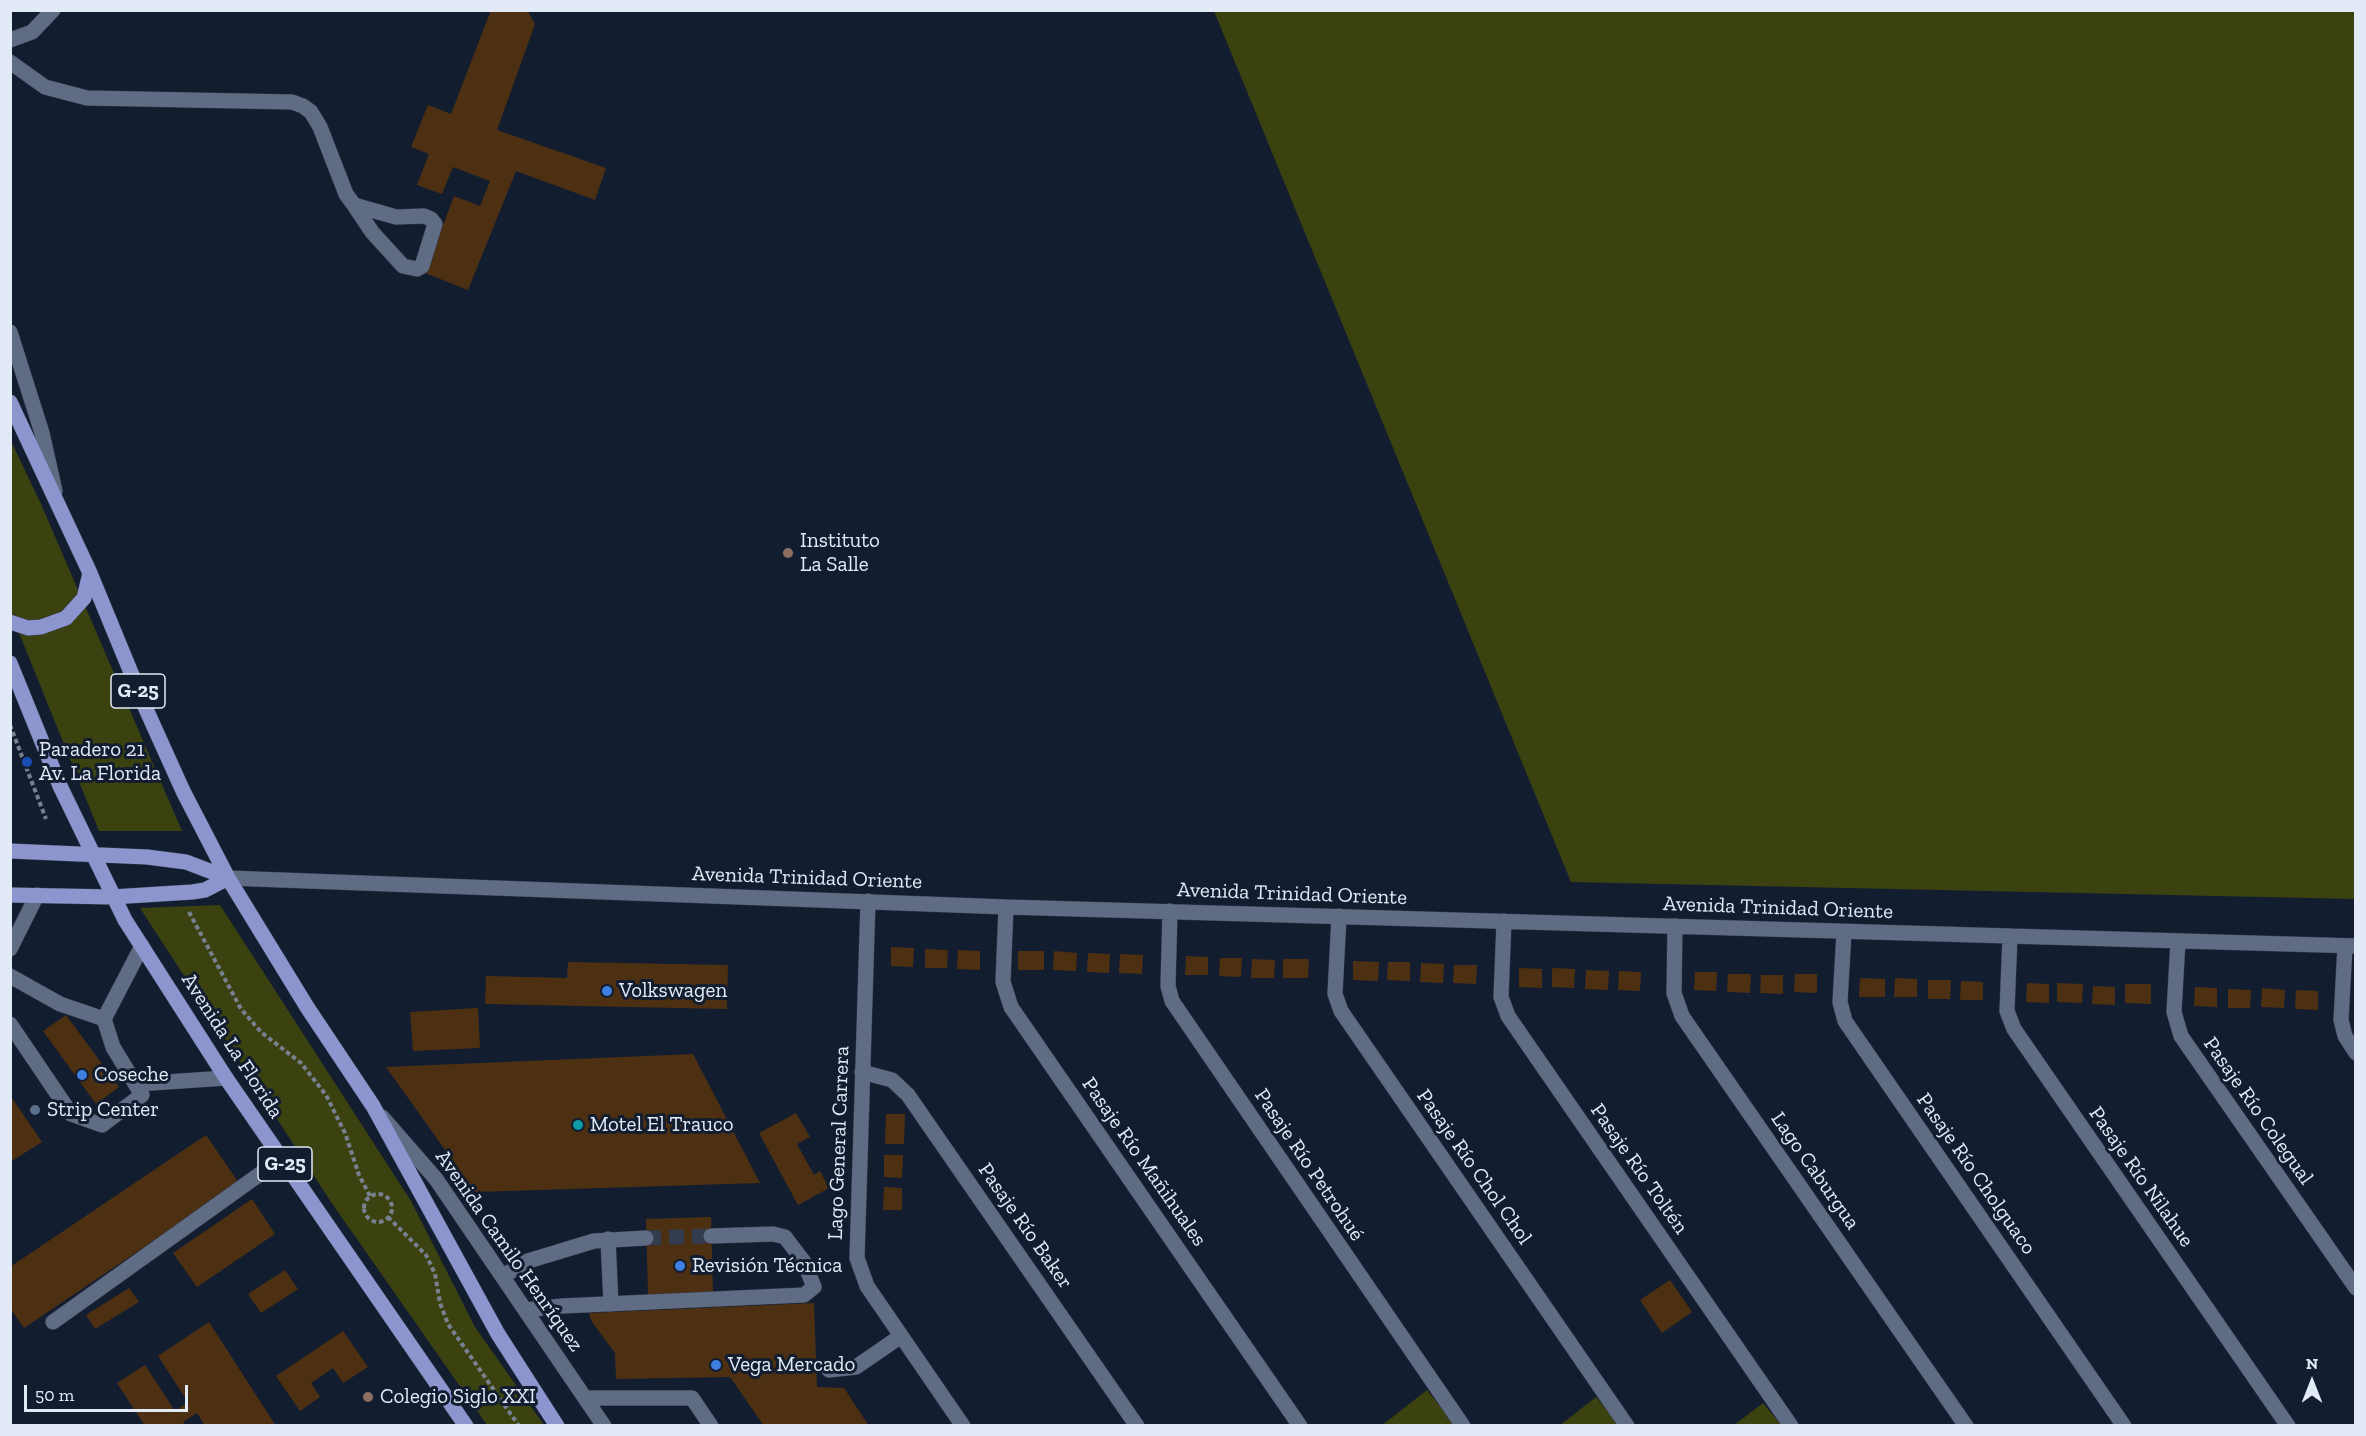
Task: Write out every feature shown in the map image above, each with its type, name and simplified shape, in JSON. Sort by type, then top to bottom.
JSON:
[{"type":"main road","name":"G-25","points":[[10,402],[90,573],[146,709],[183,791],[228,878]]},
{"type":"main road","points":[[10,622],[28,628],[41,627],[66,618],[84,598],[90,573]]},
{"type":"main road","name":"Avenida La Florida","points":[[10,663],[41,743],[112,897],[226,1078],[466,1425]]},
{"type":"main road","name":"Avenida Trinidad Oriente","points":[[10,851],[91,853],[186,862],[228,878]]},
{"type":"main road","name":"Avenida Trinidad Oriente","points":[[10,895],[112,897],[192,892],[205,890],[228,878]]},
{"type":"main road","name":"Avenida Camilo Henríquez","points":[[228,878],[307,1007],[372,1106],[498,1334],[557,1425]]},
{"type":"street","points":[[10,40],[32,32],[53,10]]},
{"type":"street","points":[[10,62],[45,87],[87,98],[292,102],[303,106],[311,112],[320,127],[346,194],[372,232],[403,266],[417,269],[422,266],[435,224],[431,219],[424,216],[396,217],[354,205]]},
{"type":"street","points":[[10,332],[42,433],[57,500]]},
{"type":"street","name":"Avenida Trinidad Oriente","points":[[228,878],[868,902],[2350,946]]},
{"type":"street","points":[[10,949],[37,895]]},
{"type":"street","name":"Lago General Carrera","points":[[868,902],[857,1258],[867,1286],[963,1425]]},
{"type":"street","name":"Pasaje Río Mañihuales","points":[[1006,906],[1003,982],[1011,1007],[1300,1425]]},
{"type":"street","name":"Pasaje Río Petrohué","points":[[1170,911],[1168,986],[1175,1007],[1463,1425]]},
{"type":"street","name":"Pasaje Río Chol Chol","points":[[1339,916],[1335,994],[1341,1011],[1627,1425]]},
{"type":"street","name":"Pasaje Río Toltén","points":[[1504,921],[1501,997],[1508,1016],[1791,1425]]},
{"type":"street","name":"Lago Caburgua","points":[[1675,926],[1674,993],[1682,1016],[1966,1425]]},
{"type":"street","name":"Pasaje Río Cholguaco","points":[[1844,932],[1840,1002],[1845,1021],[2124,1425]]},
{"type":"street","name":"Pasaje Río Nilahue","points":[[2010,936],[2007,1011],[2014,1029],[2288,1425]]},
{"type":"street","name":"Pasaje Río Colegual","points":[[2178,941],[2174,1012],[2181,1036],[2355,1288]]},
{"type":"street","points":[[10,1024],[71,1114],[102,1125],[142,1095],[113,1047],[104,1018],[142,946]]},
{"type":"street","points":[[2350,946],[2341,1020],[2345,1036],[2355,1053]]},
{"type":"street","points":[[10,976],[60,1004],[104,1018]]},
{"type":"street","name":"Pasaje Río Baker","points":[[862,1072],[882,1075],[901,1087],[908,1095],[1137,1425]]},
{"type":"street","points":[[137,1084],[226,1078]]},
{"type":"street","name":"Avenida Camilo Henríquez","points":[[372,1106],[436,1179],[604,1425]]},
{"type":"street","points":[[53,1322],[281,1159]]},
{"type":"street","points":[[526,1310],[804,1295],[814,1287],[804,1262],[785,1237],[773,1234],[711,1236]]},
{"type":"street","points":[[503,1276],[528,1261],[608,1239],[646,1238]]},
{"type":"street","points":[[608,1239],[611,1304]]},
{"type":"street","points":[[829,1370],[856,1367],[902,1336]]},
{"type":"street","points":[[585,1398],[692,1398],[711,1425]]},
{"type":"path","points":[[10,725],[46,819]]},
{"type":"path","points":[[189,912],[240,1010],[261,1032],[301,1063],[326,1095],[345,1133],[359,1175],[370,1196]]},
{"type":"path","points":[[380,1194],[388,1199],[392,1208],[388,1218],[375,1221],[367,1216],[364,1203],[370,1196],[380,1194]]},
{"type":"path","points":[[388,1218],[426,1255],[435,1274],[440,1303],[448,1324],[519,1425]]},
{"type":"green space","points":[[1214,11],[2355,11],[2355,899],[1571,882]]},
{"type":"green space","points":[[10,439],[41,504],[182,831],[99,831],[11,613]]},
{"type":"green space","points":[[220,905],[411,1201],[475,1327],[544,1425],[487,1425],[331,1202],[140,908]]},
{"type":"green space","points":[[1427,1390],[1455,1425],[1381,1426]]},
{"type":"green space","points":[[1596,1397],[1619,1425],[1559,1426]]},
{"type":"green space","points":[[1763,1403],[1781,1425],[1734,1425]]},
{"type":"building","points":[[491,10],[527,10],[535,24],[497,130],[606,168],[595,200],[516,171],[468,290],[425,273],[454,196],[480,206],[490,181],[453,167],[442,194],[417,185],[429,154],[411,147],[428,105],[451,114]]},
{"type":"building","points":[[891,947],[914,948],[913,967],[891,966]]},
{"type":"building","points":[[925,949],[948,950],[947,968],[925,968]]},
{"type":"building","points":[[958,950],[980,951],[980,970],[957,969]]},
{"type":"building","points":[[1018,951],[1044,951],[1044,970],[1018,970]]},
{"type":"building","points":[[1054,951],[1077,953],[1076,971],[1053,970]]},
{"type":"building","points":[[1088,953],[1110,954],[1109,973],[1087,972]]},
{"type":"building","points":[[1120,954],[1143,955],[1142,974],[1119,973]]},
{"type":"building","points":[[1186,956],[1208,957],[1208,975],[1185,975]]},
{"type":"building","points":[[1220,958],[1242,958],[1241,977],[1219,976]]},
{"type":"building","points":[[1252,959],[1275,960],[1274,978],[1251,978]]},
{"type":"building","points":[[1283,959],[1309,959],[1308,978],[1283,978]]},
{"type":"building","points":[[1353,961],[1379,962],[1378,981],[1353,980]]},
{"type":"building","name":"Volkswagen","points":[[568,962],[728,965],[727,1009],[485,1004],[486,976],[567,978]]},
{"type":"building","points":[[1388,962],[1410,962],[1410,981],[1387,980]]},
{"type":"building","points":[[1421,963],[1444,964],[1443,983],[1420,982]]},
{"type":"building","points":[[1454,965],[1477,965],[1476,984],[1453,983]]},
{"type":"building","points":[[1519,968],[1542,969],[1542,988],[1519,987]]},
{"type":"building","points":[[1552,968],[1575,969],[1574,988],[1552,987]]},
{"type":"building","points":[[1586,970],[1609,971],[1608,990],[1585,989]]},
{"type":"building","points":[[1619,971],[1641,972],[1640,991],[1618,990]]},
{"type":"building","points":[[1695,972],[1717,972],[1716,991],[1694,990]]},
{"type":"building","points":[[1728,974],[1751,974],[1750,993],[1727,992]]},
{"type":"building","points":[[1795,974],[1817,974],[1817,993],[1794,992]]},
{"type":"building","points":[[1761,975],[1783,975],[1783,994],[1760,993]]},
{"type":"building","points":[[1860,978],[1885,979],[1885,997],[1859,997]]},
{"type":"building","points":[[1895,978],[1917,979],[1917,997],[1894,997]]},
{"type":"building","points":[[1928,980],[1951,980],[1950,999],[1928,999]]},
{"type":"building","points":[[1961,981],[1983,982],[1983,1000],[1960,1000]]},
{"type":"building","points":[[2027,983],[2049,984],[2049,1003],[2026,1002]]},
{"type":"building","points":[[2057,983],[2083,984],[2082,1003],[2057,1002]]},
{"type":"building","points":[[2125,984],[2151,984],[2151,1004],[2125,1003]]},
{"type":"building","points":[[2093,986],[2115,987],[2115,1005],[2092,1004]]},
{"type":"building","points":[[2195,987],[2217,988],[2217,1007],[2194,1006]]},
{"type":"building","points":[[2262,988],[2285,990],[2284,1008],[2261,1007]]},
{"type":"building","points":[[2228,989],[2251,990],[2250,1008],[2228,1008]]},
{"type":"building","points":[[2296,990],[2318,991],[2318,1010],[2295,1009]]},
{"type":"building","points":[[478,1008],[480,1048],[413,1051],[410,1012]]},
{"type":"building","points":[[66,1015],[119,1087],[96,1104],[43,1031]]},
{"type":"building","name":"Motel El Trauco","points":[[693,1054],[760,1183],[475,1192],[386,1067]]},
{"type":"building","points":[[10,1095],[42,1142],[10,1162]]},
{"type":"building","points":[[796,1113],[810,1137],[797,1144],[814,1175],[820,1171],[829,1188],[798,1205],[759,1133]]},
{"type":"building","points":[[886,1114],[905,1114],[904,1144],[885,1144]]},
{"type":"building","points":[[206,1135],[239,1183],[24,1328],[10,1308],[10,1267]]},
{"type":"building","points":[[884,1155],[903,1155],[902,1178],[884,1177]]},
{"type":"building","points":[[884,1187],[902,1188],[902,1210],[883,1210]]},
{"type":"building","points":[[252,1199],[275,1234],[197,1287],[173,1253]]},
{"type":"building","name":"Revisión Técnica","points":[[711,1217],[713,1293],[648,1295],[646,1219]]},
{"type":"building","points":[[285,1270],[298,1289],[261,1313],[248,1294]]},
{"type":"building","points":[[1670,1280],[1692,1312],[1662,1333],[1640,1300]]},
{"type":"building","points":[[129,1288],[139,1302],[95,1329],[86,1315]]},
{"type":"building","name":"Vega Mercado","points":[[814,1303],[817,1387],[844,1388],[869,1426],[764,1426],[730,1377],[616,1379],[615,1353],[592,1322],[589,1313]]},
{"type":"building","points":[[209,1322],[276,1426],[205,1426],[197,1413],[183,1422],[185,1426],[145,1426],[117,1383],[145,1365],[175,1411],[188,1402],[158,1356]]},
{"type":"building","points":[[343,1331],[368,1367],[343,1383],[333,1368],[311,1383],[320,1397],[300,1411],[276,1376]]},
{"type":"tunnel","points":[[646,1238],[711,1236]]},
{"type":"place","name":"Instituto La Salle","points":[[788,553]]},
{"type":"place","name":"Paradero 21 Av. La Florida","points":[[27,762]]},
{"type":"place","name":"Volkswagen","points":[[607,991]]},
{"type":"place","name":"Coseche","points":[[82,1075]]},
{"type":"place","name":"Strip Center","points":[[35,1110]]},
{"type":"place","name":"Motel El Trauco","points":[[578,1125]]},
{"type":"place","name":"Revisión Técnica","points":[[680,1266]]},
{"type":"place","name":"Vega Mercado","points":[[716,1365]]},
{"type":"place","name":"Colegio Siglo XXI","points":[[368,1397]]}]
